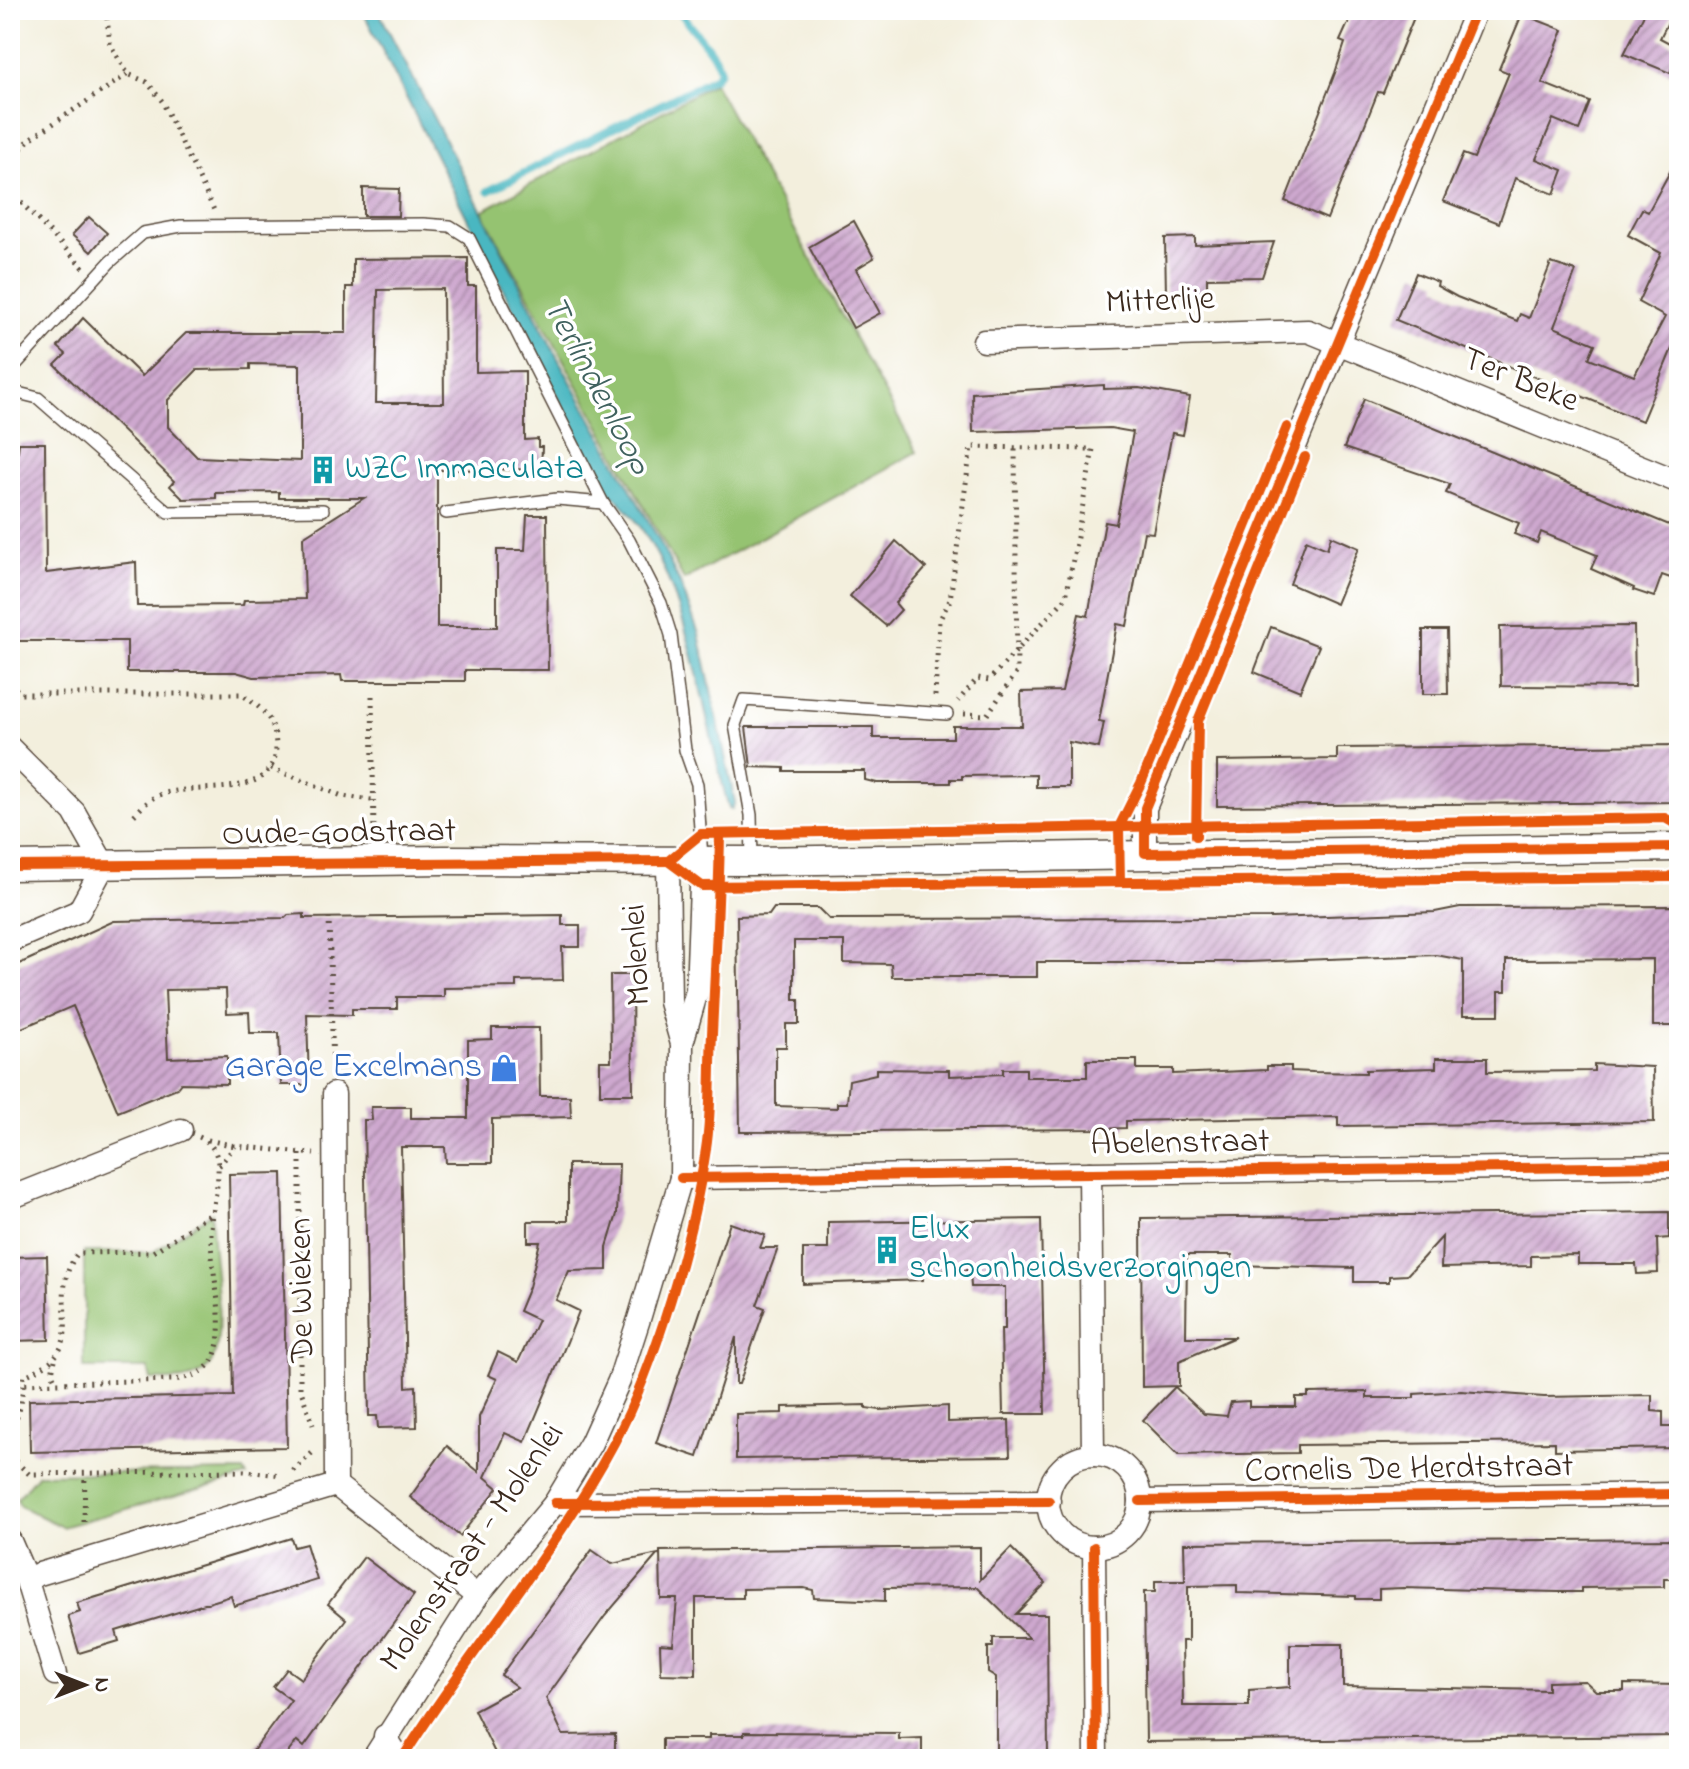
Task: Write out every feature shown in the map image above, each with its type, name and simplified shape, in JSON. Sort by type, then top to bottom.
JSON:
[{"type":"street","points":[[1145,853],[1145,808],[1476,10]]},
{"type":"street","name":"Mitterlije","points":[[984,341],[1308,331],[1336,343]]},
{"type":"street","name":"Ter Beke","points":[[1336,343],[1679,482]]},
{"type":"street","points":[[10,748],[74,812],[104,865],[79,911],[10,941]]},
{"type":"street","name":"Oude-Godstraat","points":[[10,866],[752,861],[1679,847]]},
{"type":"street","points":[[682,1044],[697,991],[702,860]]},
{"type":"street","name":"Molenlei","points":[[668,861],[670,1002],[682,1044]]},
{"type":"street","name":"Molenstraat - Molenlei","points":[[373,1759],[477,1596],[555,1503],[591,1443],[619,1381],[681,1178],[682,1044]]},
{"type":"street","name":"De Wieken","points":[[334,1094],[336,1485]]},
{"type":"street","points":[[10,1198],[181,1130]]},
{"type":"street","name":"Abelenstraat","points":[[681,1178],[1679,1166]]},
{"type":"street","points":[[1090,1173],[1093,1455]]},
{"type":"street","points":[[1093,1455],[1111,1458],[1127,1468],[1137,1483],[1140,1501],[1138,1515],[1121,1538],[1094,1547],[1080,1544],[1057,1528],[1049,1501],[1052,1484],[1061,1469],[1076,1458],[1093,1455]]},
{"type":"street","points":[[26,1578],[336,1485],[477,1596]]},
{"type":"street","name":"Cornelis De Herdtstraat","points":[[1140,1501],[1679,1494]]},
{"type":"street","points":[[555,1503],[1049,1501]]},
{"type":"street","points":[[10,1541],[26,1578],[55,1674]]},
{"type":"street","points":[[1094,1547],[1096,1759]]},
{"type":"street","points":[[385,1736],[400,1759]]},
{"type":"lane","points":[[10,371],[95,278],[143,233],[181,226],[423,224],[450,226],[469,238],[603,503],[629,540],[661,603],[671,635],[683,737],[697,784],[702,860]]},
{"type":"lane","points":[[10,391],[38,398],[168,512],[323,510]]},
{"type":"lane","points":[[446,513],[557,499],[603,503]]},
{"type":"lane","points":[[752,861],[751,815],[735,725],[744,700],[940,714]]},
{"type":"path","points":[[106,10],[110,44],[128,74],[147,82],[162,101],[217,215],[228,226]]},
{"type":"path","points":[[10,160],[30,139],[128,74]]},
{"type":"path","points":[[10,191],[95,278]]},
{"type":"path","points":[[10,216],[22,203]]},
{"type":"path","points":[[971,447],[1093,449],[1066,598],[989,680],[978,678],[940,714],[939,621],[950,600],[971,447]]},
{"type":"path","points":[[940,714],[987,715],[1017,672],[1015,448]]},
{"type":"path","points":[[10,683],[21,694],[241,694],[265,710],[275,727],[276,760],[271,768],[248,785],[186,789],[156,795],[131,818]]},
{"type":"path","points":[[372,696],[372,800],[376,862]]},
{"type":"path","points":[[271,768],[319,789],[372,800]]},
{"type":"path","points":[[329,917],[334,1094]]},
{"type":"path","points":[[181,1130],[235,1146],[300,1154],[335,1153]]},
{"type":"path","points":[[10,1379],[21,1384],[173,1380],[189,1378],[210,1365],[216,1351],[218,1331],[212,1213],[219,1166],[215,1151],[207,1140]]},
{"type":"path","points":[[219,1166],[235,1146]]},
{"type":"path","points":[[300,1154],[300,1388],[308,1419],[317,1431]]},
{"type":"path","points":[[56,1382],[52,1373],[55,1360],[64,1346],[65,1281],[78,1253],[153,1252],[212,1213]]},
{"type":"path","points":[[10,1379],[24,1376],[55,1360]]},
{"type":"path","points":[[10,1441],[21,1403],[24,1376]]},
{"type":"path","points":[[10,1456],[29,1474],[244,1471],[260,1476],[286,1475],[314,1451],[315,1441]]},
{"type":"path","points":[[84,1522],[85,1474]]},
{"type":"green space","points":[[714,83],[917,452],[684,580],[482,211]]},
{"type":"green space","points":[[212,1213],[219,1316],[215,1354],[209,1366],[189,1378],[166,1380],[151,1380],[148,1368],[84,1368],[84,1252],[153,1252]]},
{"type":"green space","points":[[244,1471],[247,1476],[62,1527],[20,1506],[17,1499],[38,1474]]},
{"type":"water","points":[[362,10],[378,10],[555,353],[680,583],[699,634],[735,802],[732,809],[729,808],[718,769],[687,635],[673,591],[655,551],[632,515],[603,487]]},
{"type":"building","points":[[1354,10],[1417,10],[1383,93],[1378,92],[1327,219],[1285,201],[1335,73],[1345,43],[1340,41]]},
{"type":"building","points":[[1646,10],[1674,10],[1660,38],[1679,48],[1670,73],[1624,54]]},
{"type":"building","points":[[1522,14],[1563,30],[1542,83],[1590,102],[1579,130],[1553,119],[1536,159],[1563,170],[1554,194],[1515,178],[1499,223],[1443,201],[1463,154],[1474,158],[1509,73],[1499,69]]},
{"type":"building","points":[[1679,155],[1679,349],[1673,346],[1642,421],[1396,320],[1416,273],[1438,282],[1437,286],[1457,297],[1517,321],[1520,314],[1529,318],[1551,263],[1576,271],[1554,327],[1595,344],[1589,358],[1634,376],[1665,317],[1638,302],[1661,253],[1628,235],[1642,209],[1648,212]]},
{"type":"building","points":[[363,188],[399,189],[398,216],[363,216]]},
{"type":"building","points":[[89,217],[107,233],[91,252],[72,235]]},
{"type":"building","points":[[854,221],[874,258],[856,269],[880,313],[853,328],[809,247]]},
{"type":"building","points":[[1195,237],[1195,245],[1274,242],[1262,277],[1207,278],[1207,292],[1166,295],[1165,238]]},
{"type":"building","name":"WZC Immaculata","points":[[468,258],[468,286],[476,286],[476,372],[525,371],[525,440],[538,439],[538,447],[542,447],[541,469],[437,470],[437,627],[497,627],[497,550],[525,550],[527,515],[547,515],[548,670],[465,670],[465,681],[342,681],[341,675],[254,677],[236,672],[127,672],[127,641],[10,641],[10,451],[18,451],[19,443],[45,443],[46,573],[136,562],[137,606],[243,605],[244,600],[305,599],[303,537],[364,498],[279,498],[279,492],[216,493],[216,498],[183,499],[170,486],[174,481],[55,365],[66,354],[58,347],[83,318],[142,376],[186,333],[346,333],[346,287],[353,287],[353,259]],"holes":[[[443,289],[444,403],[376,403],[378,290]],[[250,364],[300,365],[300,461],[197,457],[168,427],[168,400],[197,370],[250,369]]]},
{"type":"building","points":[[1104,385],[1104,389],[1139,388],[1190,397],[1183,435],[1172,433],[1153,533],[1144,532],[1127,626],[1117,624],[1099,721],[1104,722],[1099,748],[1069,742],[1069,787],[1036,787],[1036,775],[962,776],[962,779],[951,779],[951,783],[877,783],[865,780],[865,771],[784,771],[784,768],[751,767],[746,727],[873,727],[873,738],[953,738],[953,726],[1022,726],[1021,692],[1062,691],[1079,614],[1088,616],[1105,522],[1116,524],[1133,432],[1110,428],[973,432],[972,393]]},
{"type":"building","points":[[1364,399],[1679,529],[1679,581],[1662,575],[1654,597],[1633,590],[1591,569],[1597,555],[1541,532],[1537,543],[1514,534],[1519,523],[1446,493],[1450,484],[1344,448]]},
{"type":"building","points":[[1331,536],[1359,548],[1336,604],[1290,584],[1306,540],[1327,549]]},
{"type":"building","points":[[896,541],[926,568],[895,603],[901,610],[886,626],[850,596]]},
{"type":"building","points":[[1634,626],[1635,687],[1501,686],[1500,627]]},
{"type":"building","points":[[1271,627],[1319,646],[1300,691],[1254,672]]},
{"type":"building","points":[[1423,630],[1447,630],[1448,694],[1423,694]]},
{"type":"building","points":[[1679,745],[1679,802],[1217,806],[1217,761],[1337,759],[1337,748]]},
{"type":"building","points":[[1676,906],[1678,1026],[1653,1026],[1653,959],[1506,960],[1506,991],[1499,991],[1499,1015],[1463,1015],[1463,960],[1436,955],[1249,962],[1037,962],[1037,977],[892,977],[891,964],[844,963],[844,941],[794,941],[794,1000],[799,1000],[799,1024],[786,1024],[786,1047],[776,1047],[776,1106],[837,1108],[837,1103],[847,1103],[849,1080],[876,1074],[876,1069],[949,1070],[949,1076],[1003,1074],[1003,1069],[1026,1069],[1026,1077],[1087,1077],[1087,1060],[1137,1060],[1137,1069],[1173,1069],[1173,1074],[1267,1070],[1267,1066],[1291,1066],[1291,1071],[1366,1073],[1366,1070],[1436,1068],[1436,1058],[1487,1058],[1487,1072],[1594,1071],[1594,1064],[1653,1067],[1654,1122],[1338,1126],[1338,1117],[1126,1121],[1126,1128],[1099,1129],[740,1132],[737,916],[769,915],[774,908],[818,908],[829,919],[1272,918],[1435,912],[1460,907]]},
{"type":"building","points":[[304,914],[304,918],[562,915],[562,925],[580,925],[580,947],[562,947],[563,980],[516,981],[516,987],[444,988],[444,997],[397,997],[397,1009],[352,1009],[352,1015],[307,1014],[309,1085],[281,1085],[279,1033],[250,1033],[249,1012],[227,1013],[226,989],[165,990],[168,1058],[227,1056],[227,1084],[181,1083],[177,1088],[118,1112],[73,1006],[10,1033],[10,968],[114,921],[285,918]]},
{"type":"building","points":[[610,975],[632,975],[633,1094],[600,1094],[600,1061],[611,1061]]},
{"type":"building","points":[[492,1028],[539,1028],[540,1096],[570,1096],[571,1117],[492,1119],[492,1163],[446,1163],[445,1147],[401,1147],[406,1387],[416,1386],[417,1427],[378,1428],[377,1416],[369,1416],[364,1120],[372,1120],[371,1107],[411,1107],[411,1118],[468,1118],[468,1040],[492,1039]]},
{"type":"building","points":[[568,1164],[619,1164],[617,1214],[607,1247],[607,1270],[569,1271],[556,1300],[579,1311],[567,1342],[525,1442],[505,1433],[485,1477],[498,1488],[460,1536],[410,1497],[447,1446],[479,1472],[479,1417],[497,1379],[488,1375],[498,1352],[518,1362],[538,1320],[519,1311],[529,1287],[540,1242],[528,1242],[528,1221],[568,1221]]},
{"type":"building","points":[[282,1173],[287,1447],[30,1452],[29,1400],[233,1396],[229,1174]]},
{"type":"building","points":[[1669,1212],[1669,1238],[1657,1239],[1658,1273],[1637,1274],[1636,1264],[1578,1264],[1578,1255],[1531,1256],[1531,1266],[1441,1268],[1442,1237],[1407,1275],[1389,1276],[1389,1282],[1354,1282],[1354,1268],[1232,1265],[1232,1255],[1187,1255],[1186,1337],[1235,1337],[1179,1361],[1179,1386],[1142,1387],[1141,1218]]},
{"type":"building","points":[[1041,1219],[1045,1414],[1003,1414],[1001,1329],[1005,1329],[1005,1287],[971,1287],[970,1270],[923,1271],[923,1280],[803,1284],[803,1249],[828,1249],[828,1222]]},
{"type":"building","points":[[730,1223],[765,1235],[760,1248],[778,1248],[757,1305],[765,1308],[739,1384],[736,1384],[736,1337],[698,1457],[656,1443]]},
{"type":"building","points":[[47,1256],[49,1340],[10,1341],[10,1257]]},
{"type":"building","points":[[1175,1387],[1204,1414],[1227,1416],[1231,1402],[1249,1401],[1249,1407],[1296,1407],[1296,1397],[1308,1397],[1308,1393],[1367,1392],[1367,1398],[1414,1398],[1414,1394],[1461,1391],[1544,1397],[1652,1395],[1652,1411],[1663,1412],[1663,1427],[1679,1427],[1679,1448],[1555,1450],[1555,1442],[1298,1445],[1298,1453],[1178,1455],[1143,1420]]},
{"type":"building","points":[[866,1405],[866,1408],[880,1410],[948,1406],[948,1422],[1009,1420],[1010,1456],[736,1459],[736,1414],[783,1413],[783,1407]]},
{"type":"building","points":[[291,1538],[294,1547],[306,1544],[317,1580],[234,1606],[231,1596],[116,1631],[119,1641],[79,1653],[68,1616],[80,1612],[77,1603]]},
{"type":"building","points":[[1679,1539],[1679,1579],[1664,1579],[1664,1587],[1581,1588],[1581,1592],[1403,1588],[1379,1589],[1379,1599],[1356,1599],[1356,1596],[1237,1593],[1237,1585],[1188,1586],[1188,1641],[1182,1641],[1183,1706],[1249,1706],[1249,1690],[1290,1687],[1290,1644],[1343,1644],[1343,1686],[1548,1690],[1548,1682],[1585,1681],[1596,1691],[1624,1691],[1624,1684],[1679,1685],[1679,1736],[1146,1742],[1144,1592],[1155,1592],[1155,1581],[1185,1581],[1184,1543]]},
{"type":"building","points":[[980,1547],[980,1580],[1011,1548],[1046,1583],[1016,1614],[1047,1614],[1048,1759],[996,1759],[996,1677],[988,1672],[988,1647],[993,1647],[993,1638],[1029,1638],[977,1587],[885,1588],[885,1601],[814,1598],[813,1590],[804,1588],[743,1589],[743,1598],[696,1598],[696,1675],[661,1674],[660,1644],[673,1645],[677,1599],[661,1599],[660,1551]]},
{"type":"building","points":[[592,1550],[612,1564],[658,1554],[605,1616],[546,1698],[563,1735],[615,1734],[615,1759],[498,1759],[474,1710],[517,1687],[501,1675]]},
{"type":"building","points":[[364,1557],[414,1595],[304,1747],[297,1741],[283,1759],[247,1759],[291,1700],[273,1687],[287,1669],[301,1679],[346,1619],[328,1604]]},
{"type":"building","points":[[744,1732],[899,1733],[899,1739],[922,1738],[922,1759],[662,1759],[662,1739],[709,1739],[709,1735],[744,1735]]},
{"type":"waterway","points":[[488,191],[714,78],[720,71],[718,64],[679,10]]},
{"type":"cycle path","points":[[1476,10],[1145,808],[1145,853],[1679,847]]},
{"type":"cycle path","points":[[1120,882],[1119,827],[1141,783],[1287,427]]},
{"type":"cycle path","points":[[1196,836],[1198,721],[1305,457]]},
{"type":"cycle path","points":[[668,861],[701,834],[1665,818],[1679,826]]},
{"type":"cycle path","points":[[402,1759],[590,1484],[629,1412],[658,1339],[692,1221],[708,1135],[720,834]]},
{"type":"cycle path","points":[[668,861],[702,886],[1670,877],[1679,871]]},
{"type":"cycle path","points":[[10,866],[668,861]]},
{"type":"cycle path","points":[[681,1178],[1679,1166]]},
{"type":"cycle path","points":[[1140,1501],[1679,1494]]},
{"type":"cycle path","points":[[555,1503],[1049,1501]]},
{"type":"cycle path","points":[[1094,1547],[1096,1759]]},
{"type":"place","name":"WZC Immaculata","points":[[323,470]]},
{"type":"place","name":"Garage Excelmans","points":[[504,1068]]},
{"type":"place","name":"Elux schoonheidsverzorgingen","points":[[887,1250]]},
{"type":"water label","name":"Terlindenloop","points":[[596,386]]}]
